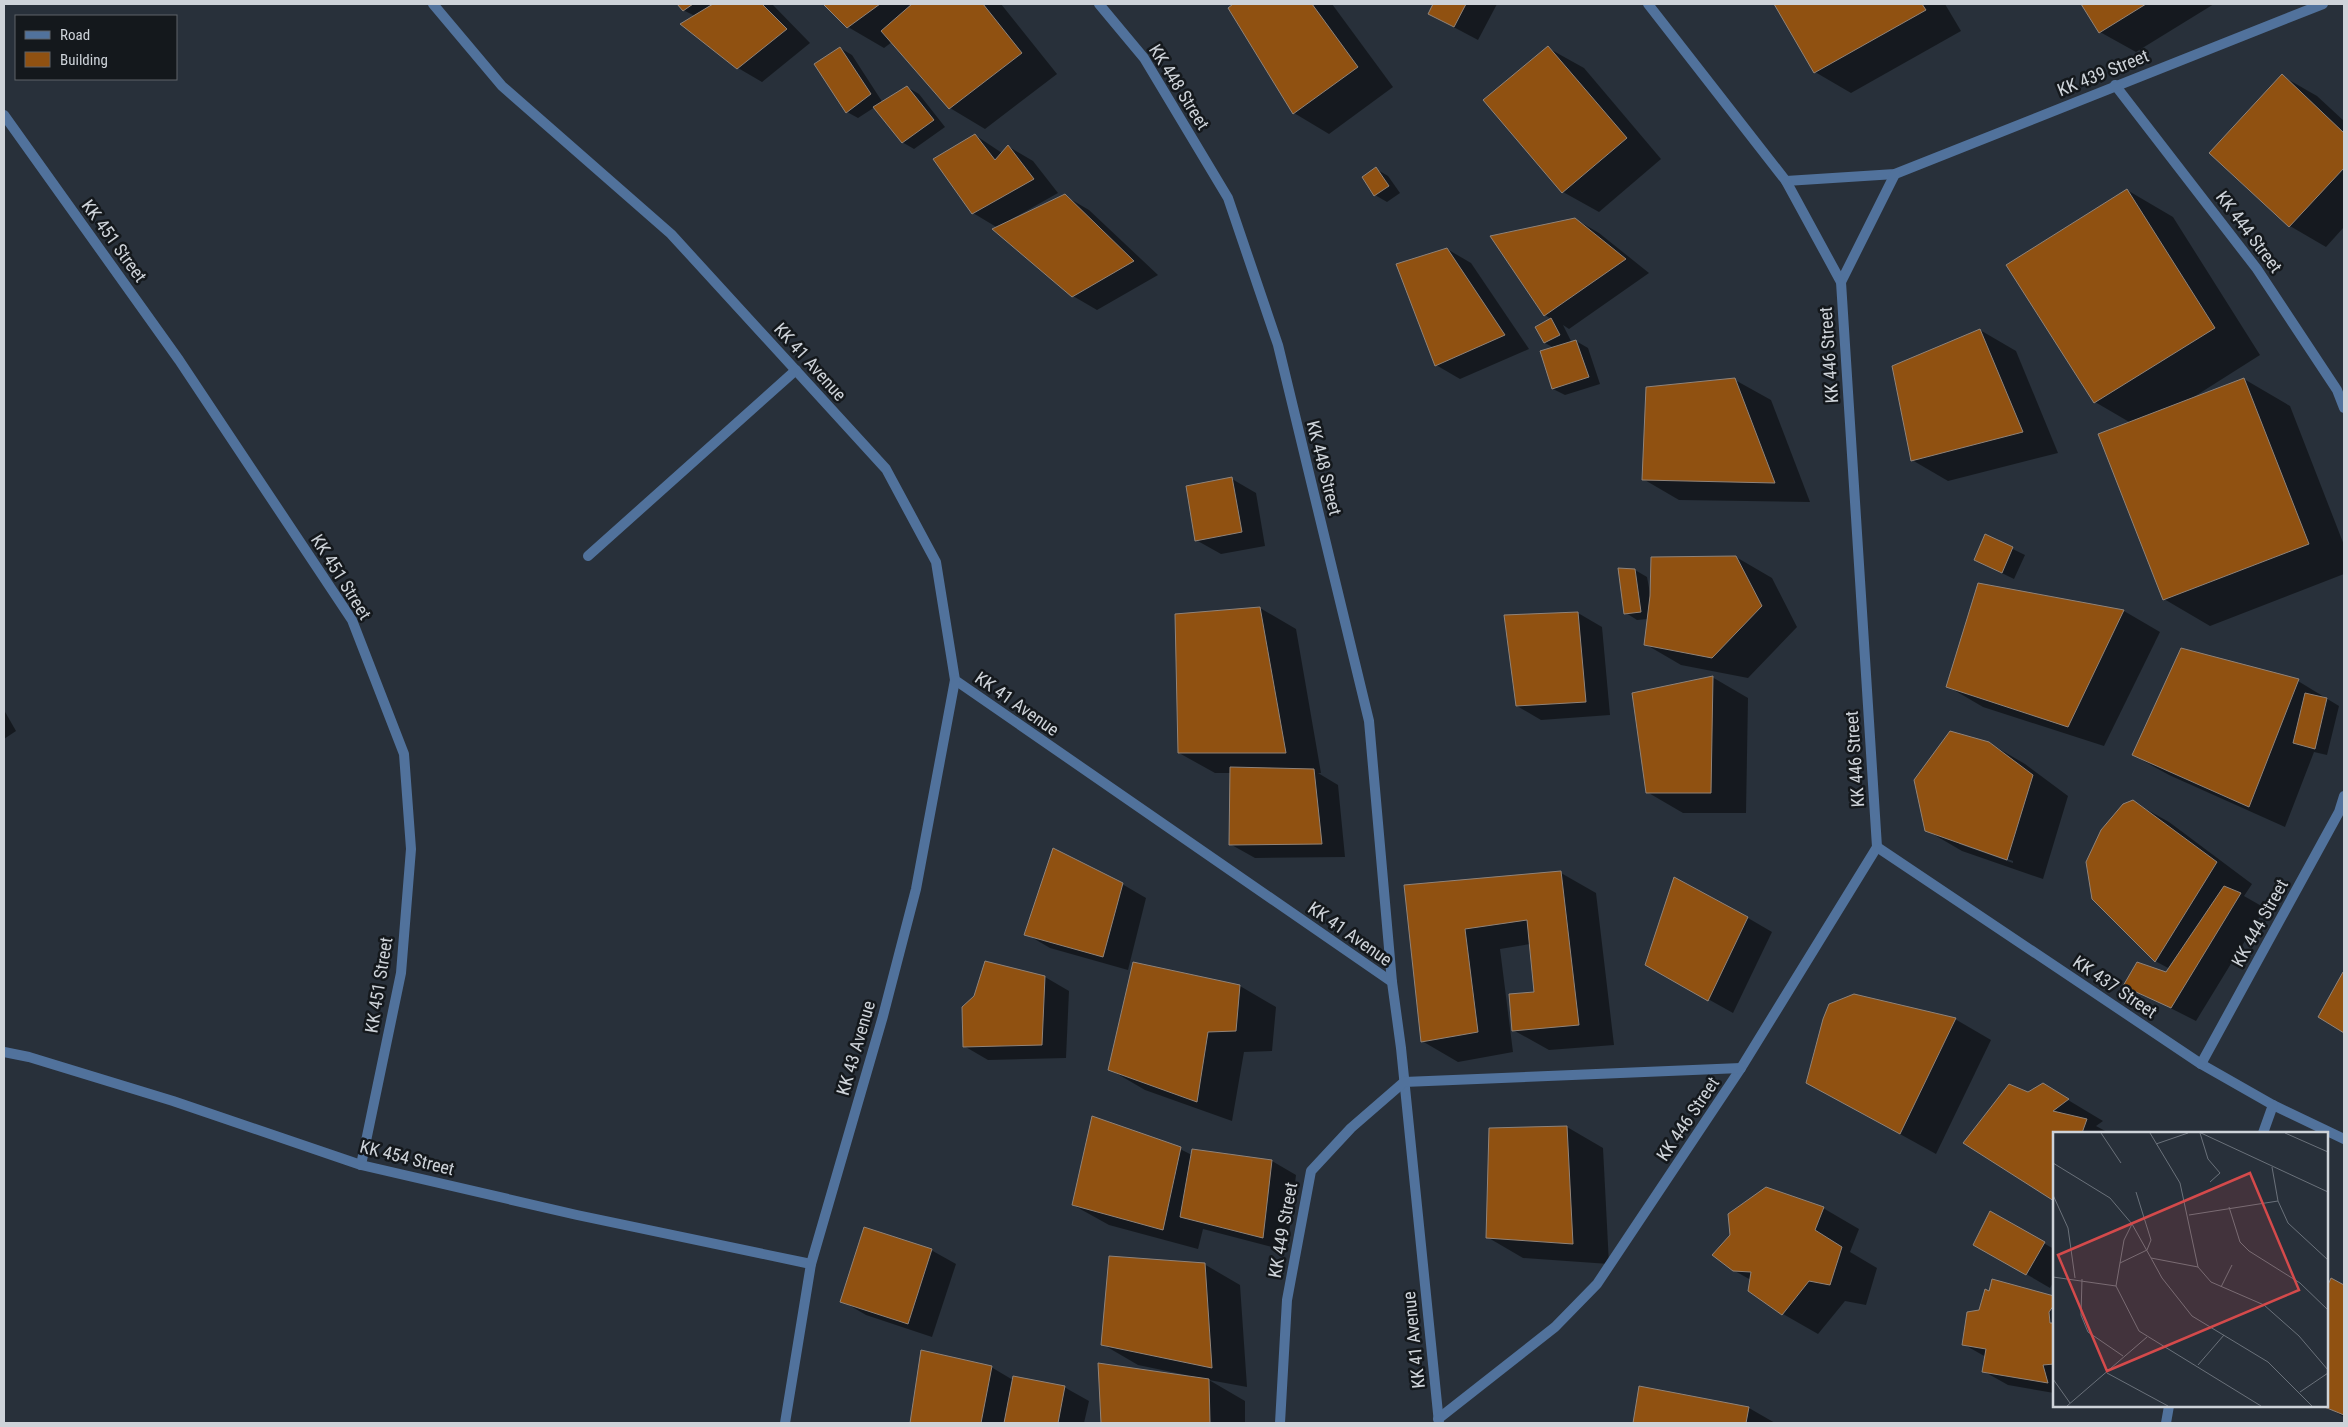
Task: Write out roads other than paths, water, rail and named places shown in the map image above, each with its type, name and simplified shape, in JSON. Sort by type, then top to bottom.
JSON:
[{"type":"street","name":"KK 41 Avenue","points":[[433,4],[502,86],[671,234],[886,469],[936,562],[955,680],[1392,982],[1439,1421]]},
{"type":"street","name":"KK 448 Street","points":[[1099,4],[1144,58],[1228,198],[1278,345],[1369,721],[1392,982]]},
{"type":"street","name":"KK 446 Street","points":[[1439,1421],[1555,1327],[1597,1284],[1741,1068],[1876,847],[1841,282],[1786,181],[1648,4]]},
{"type":"street","name":"KK 439 Street","points":[[1786,181],[1895,174],[2323,4]]},
{"type":"street","name":"KK 444 Street","points":[[2116,85],[2258,268],[2338,390],[2344,408]]},
{"type":"street","name":"KK 451 Street","points":[[4,115],[180,360],[352,620],[404,754],[411,849],[401,973],[361,1165]]},
{"type":"street","points":[[1841,282],[1895,174]]},
{"type":"street","points":[[588,556],[796,370]]},
{"type":"street","name":"KK 43 Avenue","points":[[785,1423],[811,1264],[883,1016],[916,889],[955,680]]},
{"type":"street","name":"KK 444 Street","points":[[2201,1064],[2339,812],[2344,796]]},
{"type":"street","name":"KK 437 Street","points":[[1876,847],[2201,1064],[2273,1105],[2344,1139]]},
{"type":"street","name":"KK 454 Street","points":[[4,1052],[29,1057],[174,1100],[361,1165],[811,1264]]},
{"type":"street","points":[[1404,1082],[1741,1068]]},
{"type":"street","name":"KK 449 Street","points":[[1280,1423],[1287,1300],[1311,1171],[1352,1128],[1404,1082]]},
{"type":"street","points":[[2263,1132],[2273,1105]]},
{"type":"street","points":[[2166,1423],[2169,1407]]}]
